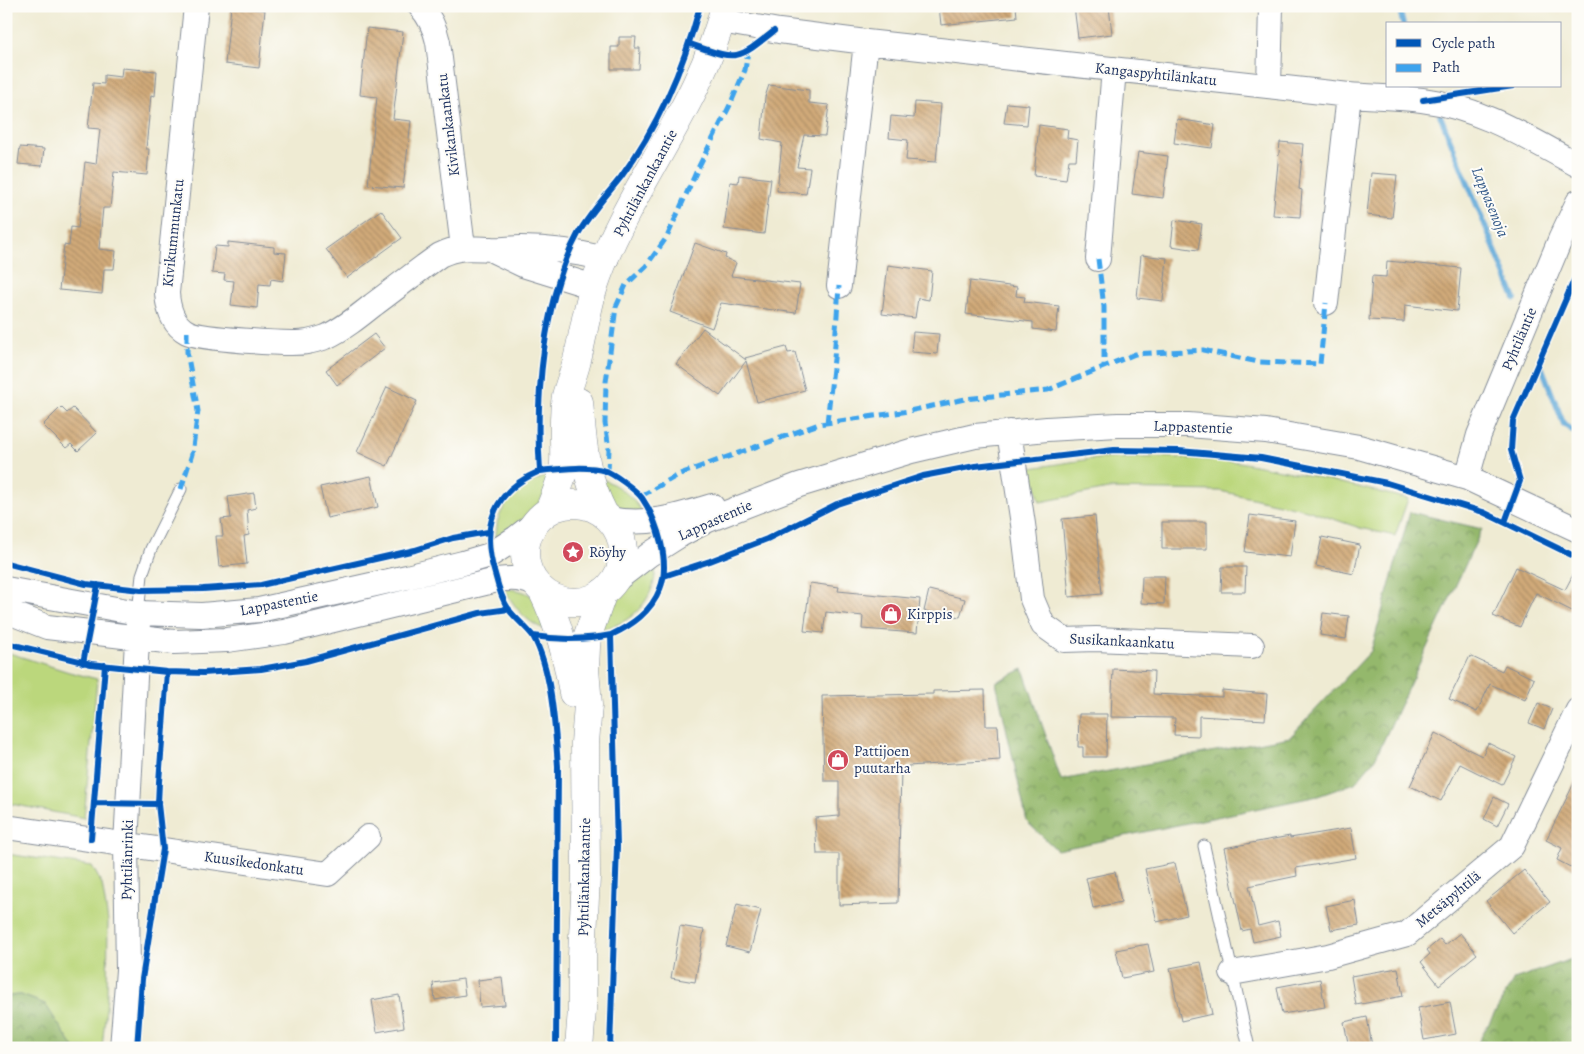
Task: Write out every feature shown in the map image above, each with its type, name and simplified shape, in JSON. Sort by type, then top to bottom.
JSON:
[{"type":"street","name":"Kivikummunkatu","points":[[196,6],[167,293],[172,316],[178,325],[187,332],[201,336],[307,343],[325,337],[344,326],[440,255],[450,250],[463,248],[551,248],[606,259]]},
{"type":"street","name":"Kivikankaankatu","points":[[420,6],[428,14],[435,29],[438,42],[463,248]]},
{"type":"street","points":[[1269,86],[1271,6]]},
{"type":"street","name":"Kangaspyhtilänkatu","points":[[723,13],[779,31],[866,42],[1349,95],[1423,100],[1464,110],[1499,122],[1578,165]]},
{"type":"street","name":"Pyhtilänkankaantie","points":[[544,515],[561,481],[564,465],[563,428],[566,396],[594,287],[637,194],[698,82],[723,13]]},
{"type":"street","points":[[840,286],[866,42]]},
{"type":"street","points":[[1098,259],[1114,69]]},
{"type":"street","points":[[1326,303],[1349,95]]},
{"type":"street","name":"Pyhtiläntie","points":[[1467,478],[1479,435],[1560,240],[1578,202]]},
{"type":"street","name":"Kivikummunkatu","points":[[490,249],[523,265],[594,287]]},
{"type":"street","name":"Pyhtilänkankaantie","points":[[576,363],[584,461],[594,495],[606,517]]},
{"type":"street","name":"Lappastentie","points":[[608,587],[650,554],[708,520],[799,485],[911,451],[975,436],[1047,428],[1188,425],[1266,431],[1359,447],[1467,478],[1578,530]]},
{"type":"street","name":"Susikankaankatu","points":[[1009,432],[1032,599],[1042,625],[1064,640],[1096,639],[1252,646]]},
{"type":"street","name":"Lappastentie","points":[[606,517],[626,522],[663,520],[741,498],[799,485]]},
{"type":"street","points":[[577,504],[591,507],[606,517],[618,532],[623,554],[620,569],[608,587],[588,600],[572,602],[556,598],[540,588],[527,568],[525,555],[528,536],[544,515],[562,506],[577,504]]},
{"type":"street","name":"Lappastentie","points":[[6,590],[138,613],[202,615],[259,610],[407,577],[490,555],[516,538],[544,515]]},
{"type":"street","name":"Lappastentie","points":[[6,611],[47,627],[137,639],[174,642],[227,640],[284,632],[496,580],[517,578],[527,580],[540,588]]},
{"type":"street","name":"Pyhtilänkankaantie","points":[[579,1048],[586,877],[585,743],[588,705],[585,670],[586,647],[587,638],[608,587]]},
{"type":"street","name":"Pyhtilänkankaantie","points":[[540,588],[554,612],[585,743]]},
{"type":"street","name":"Pyhtilänrinki","points":[[122,1048],[128,970],[126,844],[138,613]]},
{"type":"street","name":"Metsäpyhtilä","points":[[1232,973],[1328,956],[1407,934],[1512,846],[1578,710]]},
{"type":"street","points":[[6,827],[126,844]]},
{"type":"street","name":"Kuusikedonkatu","points":[[126,844],[328,874],[368,837]]},
{"type":"street","name":"Pyhtilänkankaantie","points":[[582,1010],[586,1048]]},
{"type":"lane","points":[[138,613],[142,575],[151,549],[182,489]]},
{"type":"lane","points":[[1204,846],[1249,1048]]},
{"type":"green space","points":[[1166,457],[1239,462],[1312,476],[1408,499],[1395,536],[1360,528],[1307,510],[1220,491],[1108,489],[1040,502],[1031,468],[1091,459]]},
{"type":"green space","points":[[551,475],[538,505],[520,522],[493,539],[496,535],[498,520],[502,511],[512,497],[533,481]]},
{"type":"green space","points":[[599,478],[613,484],[624,492],[644,514],[615,504]]},
{"type":"green space","points":[[1410,512],[1482,529],[1375,759],[1355,783],[1318,796],[1057,850],[1027,822],[996,682],[1023,669],[1061,780],[1290,737],[1371,651]]},
{"type":"green space","points":[[655,561],[653,586],[641,607],[621,623],[597,629],[606,611],[631,583]]},
{"type":"green space","points":[[505,589],[524,592],[534,599],[540,612],[544,629],[531,622],[521,613]]},
{"type":"green space","points":[[6,652],[97,679],[84,818],[6,803]]},
{"type":"green space","points":[[6,854],[92,866],[102,884],[108,921],[107,998],[102,1048],[74,1048],[45,1004],[21,995],[6,996]]},
{"type":"green space","points":[[1578,957],[1578,1048],[1475,1048],[1514,979]]},
{"type":"green space","points":[[21,995],[45,1004],[74,1048],[6,1048],[6,996]]},
{"type":"building","points":[[939,6],[1016,6],[1017,17],[941,25]]},
{"type":"building","points":[[1074,6],[1109,6],[1112,34],[1078,38]]},
{"type":"building","points":[[231,7],[265,10],[259,68],[225,64]]},
{"type":"building","points":[[367,28],[403,32],[393,119],[411,121],[403,188],[368,185],[377,97],[360,95]]},
{"type":"building","points":[[619,37],[636,37],[635,48],[640,48],[639,69],[611,69],[611,47],[619,47]]},
{"type":"building","points":[[122,68],[157,71],[155,96],[151,95],[146,149],[149,149],[147,175],[114,172],[110,208],[103,208],[99,249],[116,251],[114,269],[104,269],[102,294],[59,290],[64,245],[69,246],[71,227],[78,228],[85,162],[96,164],[100,129],[88,128],[93,83],[104,84],[104,75],[121,77]]},
{"type":"building","points":[[769,85],[809,90],[809,103],[829,105],[825,136],[804,135],[797,167],[810,168],[806,194],[777,191],[782,143],[761,139],[765,97]]},
{"type":"building","points":[[915,102],[941,104],[936,162],[906,160],[908,140],[889,138],[891,116],[914,118]]},
{"type":"building","points":[[1007,103],[1029,105],[1027,125],[1004,123]]},
{"type":"building","points":[[1177,119],[1215,125],[1212,148],[1174,143]]},
{"type":"building","points":[[1039,125],[1068,129],[1067,138],[1078,140],[1076,160],[1069,160],[1066,180],[1034,176]]},
{"type":"building","points":[[1280,142],[1303,144],[1299,189],[1302,190],[1300,217],[1273,215]]},
{"type":"building","points":[[20,147],[44,149],[42,166],[18,164]]},
{"type":"building","points":[[1138,152],[1168,156],[1163,198],[1132,194]]},
{"type":"building","points":[[1371,173],[1397,175],[1392,218],[1367,215]]},
{"type":"building","points":[[739,175],[771,179],[764,234],[724,229],[730,182],[738,183]]},
{"type":"building","points":[[381,210],[402,238],[347,278],[326,249]]},
{"type":"building","points":[[1174,220],[1202,224],[1198,250],[1171,246]]},
{"type":"building","points":[[228,242],[274,247],[274,252],[286,253],[283,281],[271,279],[270,285],[259,284],[257,308],[231,305],[234,281],[224,280],[225,274],[212,273],[215,246],[228,247]]},
{"type":"building","points":[[695,243],[726,254],[725,258],[736,263],[731,276],[800,284],[796,313],[721,303],[712,328],[670,312]]},
{"type":"building","points":[[1141,255],[1167,258],[1163,301],[1137,298]]},
{"type":"building","points":[[1387,261],[1461,268],[1457,311],[1405,305],[1404,322],[1369,320],[1372,276],[1386,277]]},
{"type":"building","points":[[888,265],[932,271],[929,300],[918,298],[915,318],[882,314]]},
{"type":"building","points":[[970,281],[1017,287],[1016,296],[1025,297],[1024,302],[1059,306],[1056,332],[1033,329],[1033,322],[966,314]]},
{"type":"building","points":[[703,328],[746,360],[745,358],[786,347],[788,353],[795,352],[805,390],[757,402],[746,361],[720,396],[676,364]]},
{"type":"building","points":[[913,332],[939,334],[937,354],[911,352]]},
{"type":"building","points":[[374,334],[385,348],[337,385],[326,370]]},
{"type":"building","points":[[387,387],[417,401],[387,466],[357,452]]},
{"type":"building","points":[[61,407],[67,413],[73,408],[97,433],[78,451],[71,444],[66,448],[43,425]]},
{"type":"building","points":[[371,476],[378,507],[327,518],[320,487]]},
{"type":"building","points":[[254,493],[256,508],[247,510],[249,535],[244,536],[247,564],[219,567],[216,536],[223,536],[221,519],[231,518],[228,497]]},
{"type":"building","points":[[1250,515],[1295,521],[1290,557],[1245,552]]},
{"type":"building","points":[[1095,516],[1102,594],[1069,597],[1062,519]]},
{"type":"building","points":[[1162,522],[1207,522],[1207,549],[1162,549]]},
{"type":"building","points":[[1322,537],[1360,545],[1354,574],[1316,566]]},
{"type":"building","points":[[1578,565],[1578,614],[1536,593],[1520,627],[1493,616],[1516,567],[1565,590]]},
{"type":"building","points":[[1222,567],[1246,567],[1245,592],[1221,592]]},
{"type":"building","points":[[1142,576],[1165,576],[1164,604],[1141,603]]},
{"type":"building","points":[[810,583],[839,587],[838,591],[920,599],[917,633],[862,629],[863,616],[826,612],[823,633],[804,631]]},
{"type":"building","points":[[929,590],[965,599],[960,617],[924,611]]},
{"type":"building","points":[[1323,613],[1349,616],[1346,639],[1320,635]]},
{"type":"building","points":[[1470,656],[1502,671],[1505,665],[1534,679],[1525,700],[1490,684],[1477,712],[1449,699]]},
{"type":"building","points":[[1113,669],[1154,671],[1153,694],[1222,697],[1222,690],[1267,694],[1265,720],[1199,716],[1199,736],[1174,735],[1175,718],[1111,717]]},
{"type":"building","points":[[985,690],[986,726],[998,726],[1000,760],[908,766],[908,769],[901,769],[898,903],[839,905],[839,854],[817,854],[815,818],[839,816],[839,781],[824,781],[822,696],[933,694],[933,691]]},
{"type":"building","points":[[1538,703],[1552,709],[1544,729],[1529,723]]},
{"type":"building","points":[[1079,714],[1107,714],[1106,757],[1083,757],[1083,747],[1078,747]]},
{"type":"building","points":[[1435,733],[1482,756],[1488,743],[1516,757],[1502,785],[1460,764],[1441,801],[1410,786]]},
{"type":"building","points":[[1578,775],[1578,871],[1557,860],[1562,848],[1546,840]]},
{"type":"building","points":[[1494,797],[1508,804],[1497,826],[1484,819]]},
{"type":"building","points":[[1351,828],[1356,858],[1296,868],[1297,876],[1249,886],[1258,926],[1278,921],[1281,936],[1253,942],[1250,929],[1242,931],[1224,848],[1290,836],[1290,838]]},
{"type":"building","points":[[1175,863],[1187,915],[1157,922],[1145,869]]},
{"type":"building","points":[[1524,870],[1550,902],[1512,933],[1486,901]]},
{"type":"building","points":[[1115,872],[1121,902],[1093,908],[1086,878]]},
{"type":"building","points":[[1355,900],[1359,925],[1331,930],[1326,906]]},
{"type":"building","points":[[737,904],[761,910],[750,952],[726,946]]},
{"type":"building","points":[[680,926],[704,930],[695,982],[671,978]]},
{"type":"building","points":[[1460,933],[1477,954],[1439,985],[1421,962],[1430,954],[1427,950],[1440,939],[1445,945]]},
{"type":"building","points":[[1148,944],[1154,972],[1122,978],[1116,950]]},
{"type":"building","points":[[1201,962],[1212,1014],[1181,1021],[1170,968]]},
{"type":"building","points":[[1398,968],[1403,996],[1356,1005],[1351,976]]},
{"type":"building","points":[[502,977],[505,1005],[480,1007],[478,980]]},
{"type":"building","points":[[463,979],[465,995],[435,1000],[433,983]]},
{"type":"building","points":[[1320,979],[1325,1007],[1282,1014],[1277,987]]},
{"type":"building","points":[[399,995],[404,1027],[377,1032],[372,1000]]},
{"type":"building","points":[[1450,1002],[1456,1034],[1424,1040],[1418,1008]]},
{"type":"building","points":[[1367,1017],[1372,1046],[1349,1048],[1344,1022]]},
{"type":"waterway","name":"Lappasenoja","points":[[1399,6],[1403,22]]},
{"type":"waterway","name":"Lappasenoja","points":[[1440,115],[1515,299]]},
{"type":"waterway","name":"Lappasenoja","points":[[1542,368],[1564,425],[1578,434]]},
{"type":"marked path","points":[[608,472],[609,449],[605,423],[606,382],[616,307],[626,285],[646,266],[667,237],[698,168],[730,105],[745,70],[748,51]]},
{"type":"marked path","points":[[1098,259],[1104,307],[1104,367]]},
{"type":"marked path","points":[[827,423],[839,286]]},
{"type":"marked path","points":[[641,496],[680,474],[819,424],[909,411],[965,399],[1048,390],[1135,354],[1203,350],[1258,362],[1320,364],[1326,303]]},
{"type":"marked path","points":[[181,489],[192,454],[198,411],[187,352],[187,332]]},
{"type":"cycle path","points":[[611,635],[572,639],[533,636],[509,610],[502,597],[491,557],[490,526],[494,512],[501,500],[524,479],[540,471],[539,413],[544,349],[549,318],[566,260],[583,226],[621,177],[647,137],[678,73],[700,6]]},
{"type":"cycle path","points":[[690,44],[717,53],[735,55],[743,53],[774,31]]},
{"type":"cycle path","points":[[1423,100],[1500,88]]},
{"type":"cycle path","points":[[1505,522],[1520,481],[1511,450],[1513,421],[1578,271]]},
{"type":"cycle path","points":[[664,576],[767,539],[837,504],[923,476],[975,466],[1114,450],[1179,451],[1261,458],[1387,483],[1483,512],[1578,558]]},
{"type":"cycle path","points":[[540,471],[590,468],[609,472],[639,495],[648,507],[661,542],[663,555],[663,579],[652,604],[640,617],[611,635],[617,846],[610,1048]]},
{"type":"cycle path","points":[[6,563],[86,584],[141,590],[203,589],[261,585],[415,550],[453,538],[488,532]]},
{"type":"cycle path","points":[[83,663],[98,585]]},
{"type":"cycle path","points":[[6,643],[91,664],[167,672],[203,673],[261,669],[306,661],[480,613],[509,609]]},
{"type":"cycle path","points":[[533,636],[544,665],[552,699],[558,766],[556,1048]]},
{"type":"cycle path","points":[[91,839],[105,665]]},
{"type":"cycle path","points":[[137,1048],[142,979],[163,849],[158,804],[167,672]]},
{"type":"cycle path","points":[[94,803],[158,804]]},
{"type":"place","name":"Röyhy","points":[[573,552]]},
{"type":"place","name":"Kirppis","points":[[891,614]]},
{"type":"place","name":"Pattijoen puutarha","points":[[838,760]]}]
